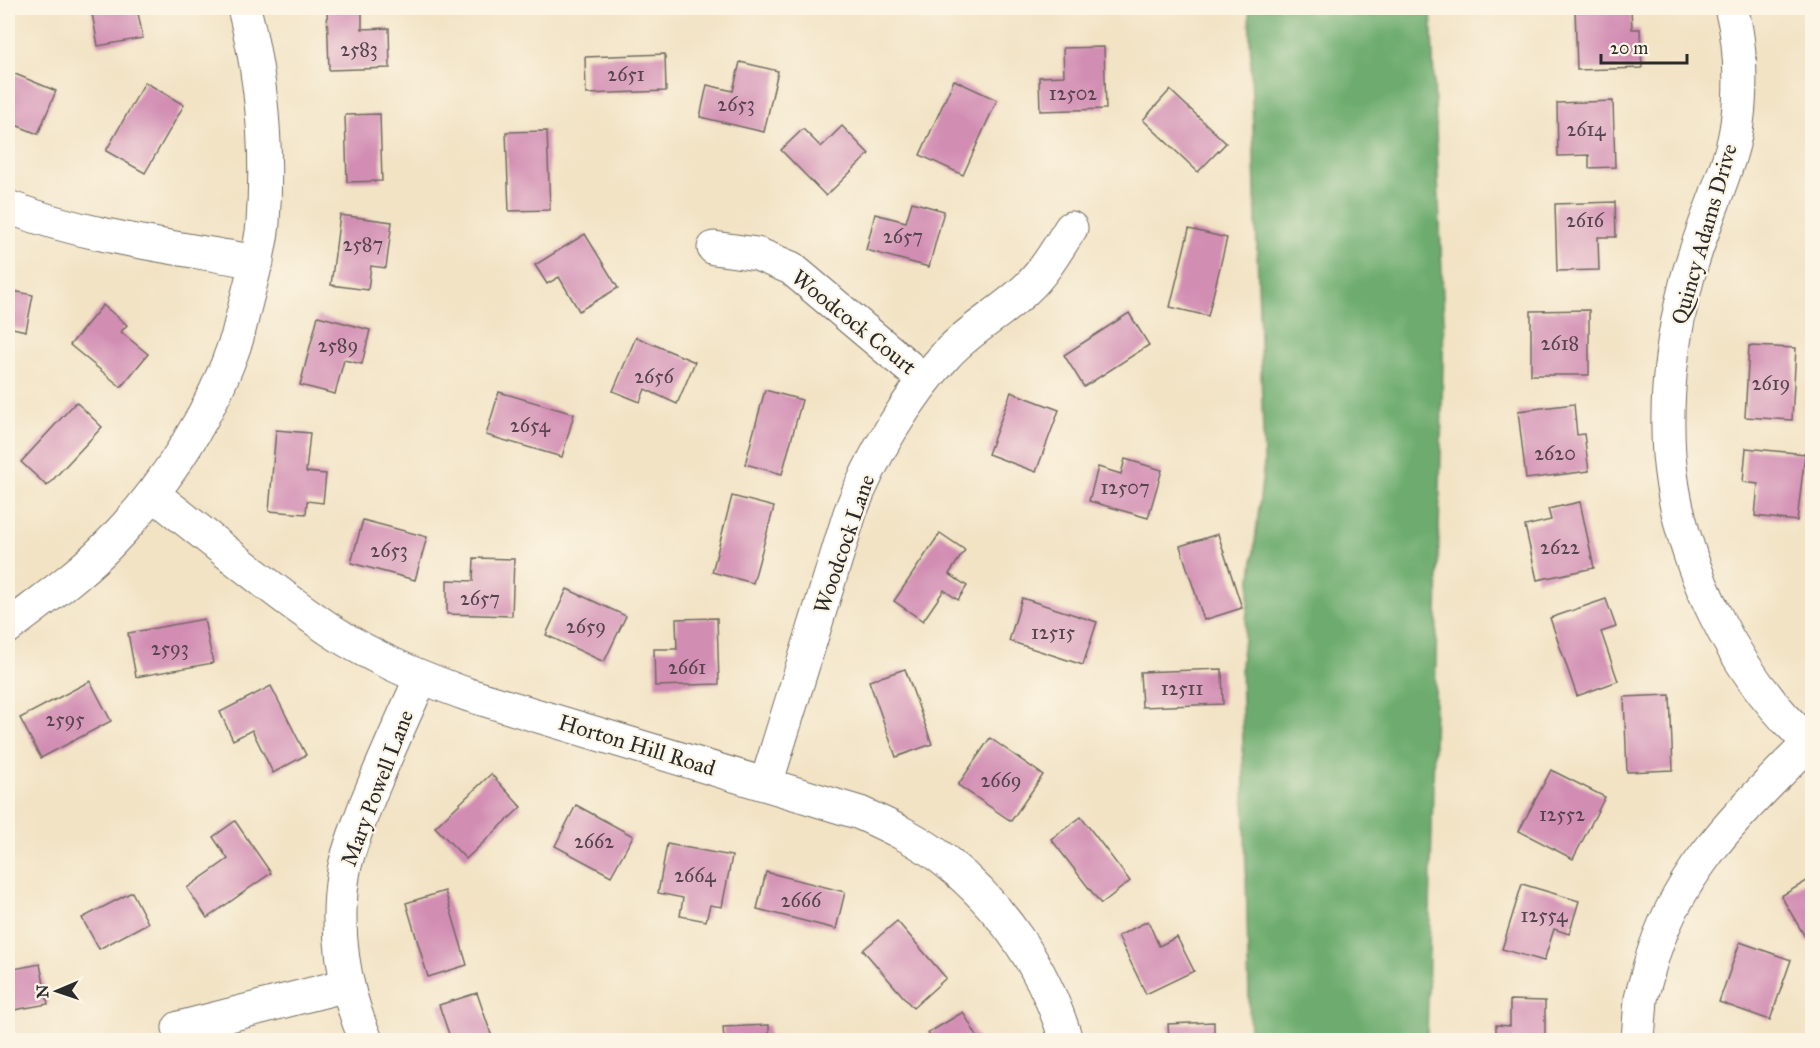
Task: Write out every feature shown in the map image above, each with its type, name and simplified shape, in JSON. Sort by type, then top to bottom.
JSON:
[{"type":"street","points":[[8,627],[82,569],[112,541],[153,494],[191,436],[219,382],[237,338],[257,262],[262,225],[265,163],[256,62],[244,8]]},
{"type":"street","name":"Quincy Adams Drive","points":[[1731,8],[1740,64],[1738,109],[1731,153],[1688,278],[1674,338],[1668,396],[1669,454],[1673,486],[1683,529],[1701,584],[1726,636],[1757,684],[1811,743]]},
{"type":"street","points":[[8,207],[34,217],[88,231],[257,262]]},
{"type":"street","name":"Woodcock Lane","points":[[766,784],[850,513],[861,484],[883,443],[924,380],[965,337],[1026,290],[1050,261],[1071,228]]},
{"type":"street","name":"Woodcock Court","points":[[714,248],[757,254],[791,268],[924,380]]},
{"type":"street","name":"Horton Hill Road","points":[[153,494],[333,632],[421,678],[469,695],[860,813],[903,833],[943,859],[979,891],[1011,927],[1037,969],[1058,1014],[1066,1041]]},
{"type":"street","name":"Mary Powell Lane","points":[[366,1041],[355,1016],[341,946],[341,900],[345,869],[352,840],[383,762],[421,678]]},
{"type":"street","points":[[1638,1041],[1642,997],[1655,948],[1674,902],[1702,858],[1744,809],[1811,743]]},
{"type":"street","points":[[179,1028],[347,984]]},
{"type":"green space","points":[[1249,8],[1431,8],[1444,321],[1427,1040],[1250,1040],[1241,665],[1264,463]]},
{"type":"building","points":[[91,8],[137,8],[143,38],[98,46]]},
{"type":"building","points":[[327,8],[362,8],[362,29],[389,28],[390,68],[329,70]]},
{"type":"building","points":[[1575,8],[1631,8],[1632,29],[1640,29],[1642,68],[1577,70]]},
{"type":"building","points":[[1104,47],[1106,109],[1040,111],[1039,77],[1064,76],[1063,48]]},
{"type":"building","points":[[665,54],[666,91],[586,94],[585,57]]},
{"type":"building","points":[[740,62],[778,71],[764,132],[700,117],[707,85],[733,91]]},
{"type":"building","points":[[8,71],[56,91],[38,134],[8,122]]},
{"type":"building","points":[[954,80],[997,100],[963,175],[920,155]]},
{"type":"building","points":[[145,82],[184,105],[145,173],[106,151]]},
{"type":"building","points":[[1170,90],[1226,143],[1198,172],[1143,120]]},
{"type":"building","points":[[1613,101],[1615,167],[1589,168],[1589,155],[1558,156],[1557,103]]},
{"type":"building","points":[[380,114],[382,181],[347,182],[345,115]]},
{"type":"building","points":[[842,126],[869,154],[826,196],[781,150],[803,129],[821,147]]},
{"type":"building","points":[[547,131],[550,210],[509,211],[506,132]]},
{"type":"building","points":[[912,202],[944,211],[929,267],[866,250],[875,214],[906,222]]},
{"type":"building","points":[[1615,202],[1616,237],[1598,237],[1599,270],[1557,271],[1555,204]]},
{"type":"building","points":[[340,215],[392,222],[386,268],[371,266],[368,290],[331,285]]},
{"type":"building","points":[[1189,229],[1227,238],[1208,316],[1170,307]]},
{"type":"building","points":[[585,234],[618,288],[579,311],[559,277],[547,284],[535,265]]},
{"type":"building","points":[[8,290],[33,295],[26,331],[8,327]]},
{"type":"building","points":[[103,305],[127,325],[121,332],[148,354],[121,387],[70,345]]},
{"type":"building","points":[[1589,310],[1589,375],[1531,375],[1531,311]]},
{"type":"building","points":[[1129,313],[1149,345],[1084,387],[1064,355]]},
{"type":"building","points":[[318,316],[370,330],[362,364],[344,360],[335,394],[300,385]]},
{"type":"building","points":[[636,337],[695,362],[677,404],[645,389],[640,402],[613,391]]},
{"type":"building","points":[[1749,346],[1796,348],[1792,420],[1745,417]]},
{"type":"building","points":[[765,390],[802,400],[782,474],[745,464]]},
{"type":"building","points":[[499,392],[574,414],[562,457],[486,435]]},
{"type":"building","points":[[1011,392],[1059,410],[1036,472],[988,454]]},
{"type":"building","points":[[76,402],[102,427],[47,486],[21,462]]},
{"type":"building","points":[[1574,404],[1577,435],[1584,434],[1589,471],[1526,479],[1518,411]]},
{"type":"building","points":[[276,430],[310,433],[306,472],[326,474],[323,503],[307,501],[306,514],[269,511]]},
{"type":"building","points":[[1746,448],[1805,454],[1797,521],[1755,516],[1758,484],[1743,482]]},
{"type":"building","points":[[1125,459],[1162,470],[1148,518],[1089,501],[1098,467],[1121,474]]},
{"type":"building","points":[[732,496],[774,507],[753,583],[712,572]]},
{"type":"building","points":[[1580,502],[1594,568],[1537,580],[1525,526],[1551,520],[1548,509]]},
{"type":"building","points":[[363,520],[427,537],[415,580],[351,563]]},
{"type":"building","points":[[940,533],[965,550],[949,574],[967,586],[958,600],[944,590],[923,621],[894,601]]},
{"type":"building","points":[[1218,534],[1242,608],[1204,620],[1180,546]]},
{"type":"building","points":[[474,558],[514,559],[512,616],[447,614],[447,580],[473,581]]},
{"type":"building","points":[[567,589],[626,616],[604,662],[546,635]]},
{"type":"building","points":[[1022,598],[1097,622],[1083,665],[1009,641]]},
{"type":"building","points":[[1606,599],[1616,627],[1601,632],[1618,681],[1577,696],[1550,618]]},
{"type":"building","points":[[717,618],[719,684],[655,686],[654,649],[677,649],[676,619]]},
{"type":"building","points":[[204,619],[213,663],[136,677],[128,633]]},
{"type":"building","points":[[905,669],[932,744],[896,757],[869,681]]},
{"type":"building","points":[[1222,669],[1223,704],[1142,707],[1140,672]]},
{"type":"building","points":[[90,681],[111,721],[41,758],[20,718]]},
{"type":"building","points":[[271,686],[306,755],[273,773],[252,730],[233,740],[220,712]]},
{"type":"building","points":[[1670,695],[1673,770],[1627,772],[1624,697]]},
{"type":"building","points":[[990,738],[1043,775],[1011,821],[958,785]]},
{"type":"building","points":[[1551,770],[1605,797],[1573,859],[1519,831]]},
{"type":"building","points":[[491,774],[521,807],[466,859],[435,827]]},
{"type":"building","points":[[576,805],[633,836],[611,876],[555,846]]},
{"type":"building","points":[[1081,817],[1130,881],[1101,904],[1051,839]]},
{"type":"building","points":[[235,821],[271,873],[207,918],[187,888],[228,859],[213,837]]},
{"type":"building","points":[[667,844],[732,856],[722,907],[710,905],[706,921],[680,916],[683,898],[658,893]]},
{"type":"building","points":[[766,872],[845,892],[836,929],[757,909]]},
{"type":"building","points":[[1812,878],[1812,939],[1808,942],[1781,896]]},
{"type":"building","points":[[1522,884],[1579,901],[1569,934],[1554,929],[1544,961],[1502,949]]},
{"type":"building","points":[[445,891],[467,965],[428,977],[406,903]]},
{"type":"building","points":[[132,892],[148,923],[99,949],[82,918]]},
{"type":"building","points":[[897,921],[946,978],[913,1008],[863,950]]},
{"type":"building","points":[[1148,921],[1159,946],[1177,937],[1194,971],[1146,994],[1118,936]]},
{"type":"building","points":[[1740,942],[1791,960],[1770,1020],[1719,1002]]},
{"type":"building","points":[[40,964],[48,1004],[8,1011],[8,970]]},
{"type":"building","points":[[477,993],[493,1040],[451,1040],[439,1005]]},
{"type":"building","points":[[1510,1000],[1545,1001],[1545,1040],[1496,1040],[1496,1025],[1510,1026]]},
{"type":"building","points":[[963,1012],[979,1040],[932,1040],[928,1033]]},
{"type":"building","points":[[1214,1022],[1214,1040],[1169,1040],[1168,1024]]},
{"type":"building","points":[[769,1025],[769,1040],[724,1040],[723,1027]]}]
